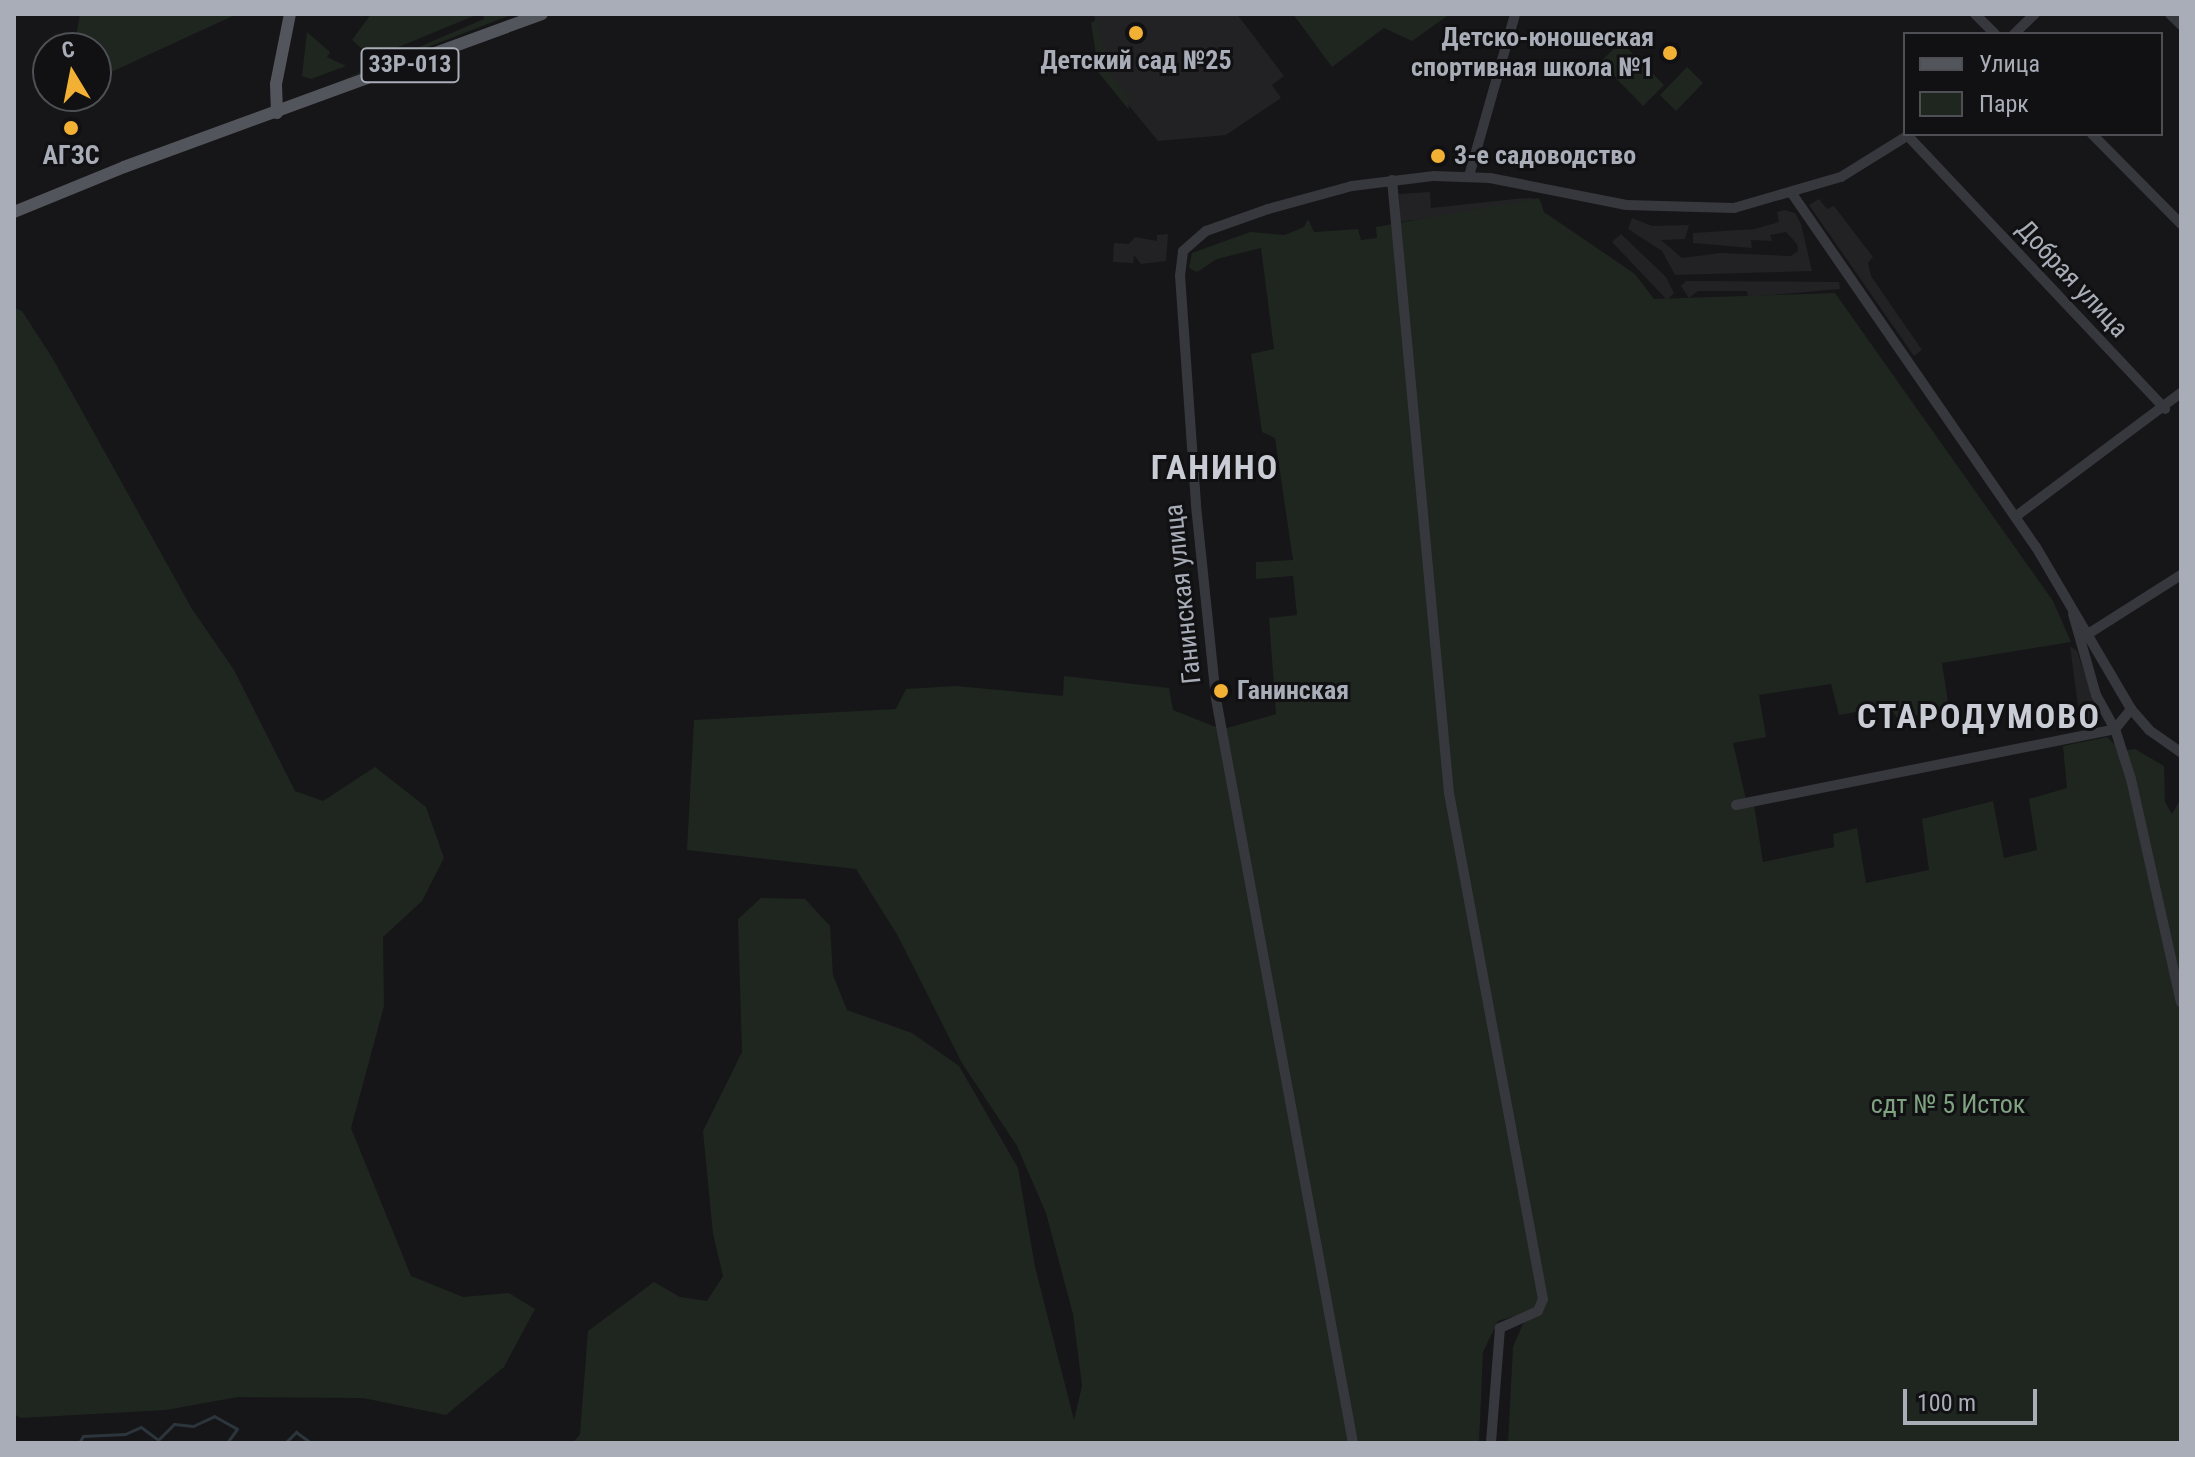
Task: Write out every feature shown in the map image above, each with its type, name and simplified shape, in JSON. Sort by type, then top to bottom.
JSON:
[{"type":"main road","points":[[277,113],[276,84],[290,14]]},
{"type":"main road","name":"33Р-013","points":[[14,212],[542,14]]},
{"type":"street","points":[[1469,176],[1515,14]]},
{"type":"street","points":[[1975,14],[1993,32]]},
{"type":"street","points":[[2016,32],[2035,14]]},
{"type":"street","points":[[2170,14],[2181,25]]},
{"type":"street","points":[[1491,1443],[1500,1328],[1538,1311],[1543,1299],[1449,793],[1392,180],[1469,176],[1656,208],[1734,208],[1793,195],[1860,169],[1908,136]]},
{"type":"street","name":"Добрая улица","points":[[1910,136],[2165,409]]},
{"type":"street","points":[[2094,136],[2181,224]]},
{"type":"street","name":"Ганинская улица","points":[[1353,1443],[1221,728],[1204,594],[1180,263],[1192,240],[1216,226],[1330,191],[1392,180]]},
{"type":"street","points":[[1793,195],[2015,517],[2131,709],[2149,730],[2181,752]]},
{"type":"street","points":[[2015,517],[2165,409],[2181,393]]},
{"type":"street","points":[[2088,634],[2181,575]]},
{"type":"street","points":[[2072,608],[2078,644],[2096,695],[2115,729],[2145,829],[2181,1002]]},
{"type":"street","points":[[1736,805],[2115,729],[2131,709]]},
{"type":"shaded area","points":[[1094,14],[1237,14],[1284,76],[1272,85],[1281,98],[1226,135],[1158,141],[1103,74]]},
{"type":"shaded area","points":[[1430,192],[1431,208],[1532,198],[1535,204],[1400,222],[1399,194]]},
{"type":"shaded area","points":[[1819,199],[1827,209],[1834,206],[1873,257],[1868,263],[1871,276],[1922,350],[1914,356],[1809,205]]},
{"type":"shaded area","points":[[1785,210],[1795,213],[1801,224],[1812,271],[1675,275],[1662,251],[1628,229],[1632,218],[1652,226],[1689,225],[1685,239],[1661,240],[1682,258],[1720,253],[1791,256],[1798,251],[1797,244],[1786,232],[1770,235],[1772,241],[1751,240],[1752,248],[1693,243],[1693,233],[1755,229],[1779,222],[1777,212]]},
{"type":"shaded area","points":[[1168,234],[1166,261],[1141,264],[1134,255],[1133,263],[1113,262],[1114,243],[1129,244],[1135,237],[1157,241],[1157,235]]},
{"type":"shaded area","points":[[1621,234],[1666,277],[1674,293],[1667,300],[1612,242]]},
{"type":"shaded area","points":[[1686,281],[1839,282],[1840,289],[1748,297],[1747,291],[1698,291],[1689,298],[1681,286]]},
{"type":"shaded area","points":[[2070,646],[2077,651],[2100,719],[2084,723],[2079,713]]},
{"type":"green space","points":[[80,14],[237,14],[112,72],[112,32],[77,32]]},
{"type":"green space","points":[[371,14],[476,15],[372,58],[352,40]]},
{"type":"green space","points":[[483,14],[513,14],[335,83],[484,19]]},
{"type":"green space","points":[[1293,14],[1450,14],[1412,41],[1384,28],[1332,67]]},
{"type":"green space","points":[[1097,19],[1107,70],[1128,95],[1129,110],[1099,73],[1091,23]]},
{"type":"green space","points":[[307,32],[330,52],[327,57],[346,66],[311,79],[302,76]]},
{"type":"green space","points":[[1621,42],[1664,85],[1643,106],[1600,62]]},
{"type":"green space","points":[[1687,67],[1703,83],[1676,111],[1660,95]]},
{"type":"green space","name":"сдт № 5 Исток","points":[[1539,198],[1544,212],[1635,274],[1654,299],[1835,293],[2053,601],[2071,642],[1942,663],[1949,709],[1898,719],[1889,706],[1839,715],[1831,684],[1759,695],[1766,737],[1733,743],[1747,804],[1754,805],[1763,862],[1834,847],[1833,834],[1857,828],[1866,883],[1929,870],[1922,819],[1993,801],[2004,858],[2037,850],[2029,799],[2067,788],[2063,746],[2107,737],[2121,751],[2135,749],[2164,766],[2165,802],[2172,814],[2181,798],[2181,1443],[1508,1443],[1513,1347],[1528,1312],[1498,1321],[1483,1352],[1479,1443],[573,1443],[580,1434],[588,1331],[654,1282],[680,1297],[707,1301],[723,1276],[713,1234],[703,1131],[742,1052],[738,919],[761,898],[805,899],[830,926],[833,975],[847,1010],[912,1033],[959,1066],[1018,1168],[1035,1267],[1074,1420],[1082,1386],[1073,1314],[1046,1213],[1017,1146],[962,1063],[898,936],[856,869],[687,850],[694,720],[896,709],[906,689],[955,686],[1063,696],[1064,676],[1169,688],[1173,710],[1213,726],[1227,728],[1276,714],[1269,618],[1297,615],[1293,576],[1256,579],[1256,562],[1293,560],[1275,438],[1262,432],[1251,354],[1274,349],[1261,248],[1217,259],[1197,272],[1189,268],[1192,253],[1250,232],[1285,235],[1304,227],[1308,219],[1314,232],[1358,229],[1361,240],[1377,238],[1376,227]]},
{"type":"green space","points":[[14,308],[22,311],[53,359],[192,609],[234,670],[295,791],[323,801],[375,767],[426,807],[444,858],[422,901],[383,937],[384,1006],[351,1128],[411,1276],[463,1297],[509,1293],[535,1309],[504,1367],[446,1415],[363,1398],[238,1397],[166,1410],[21,1418],[14,1414]]},
{"type":"waterway","points":[[79,1443],[83,1436],[125,1434],[141,1427],[158,1440],[174,1424],[193,1426],[214,1416],[237,1429],[227,1443]]},
{"type":"waterway","points":[[285,1443],[296,1432],[311,1443]]},
{"type":"place","name":"Детский сад №25","points":[[1136,33]]},
{"type":"place","name":"Детско-юношеская спортивная школа №1","points":[[1670,53]]},
{"type":"place","name":"АГЗС","points":[[71,128]]},
{"type":"place","name":"3-е садоводство","points":[[1438,156]]},
{"type":"place","name":"Ганинская","points":[[1221,691]]},
{"type":"district","name":"ГАНИНО","points":[[1215,468]]},
{"type":"district","name":"СТАРОДУМОВО","points":[[1979,717]]}]
